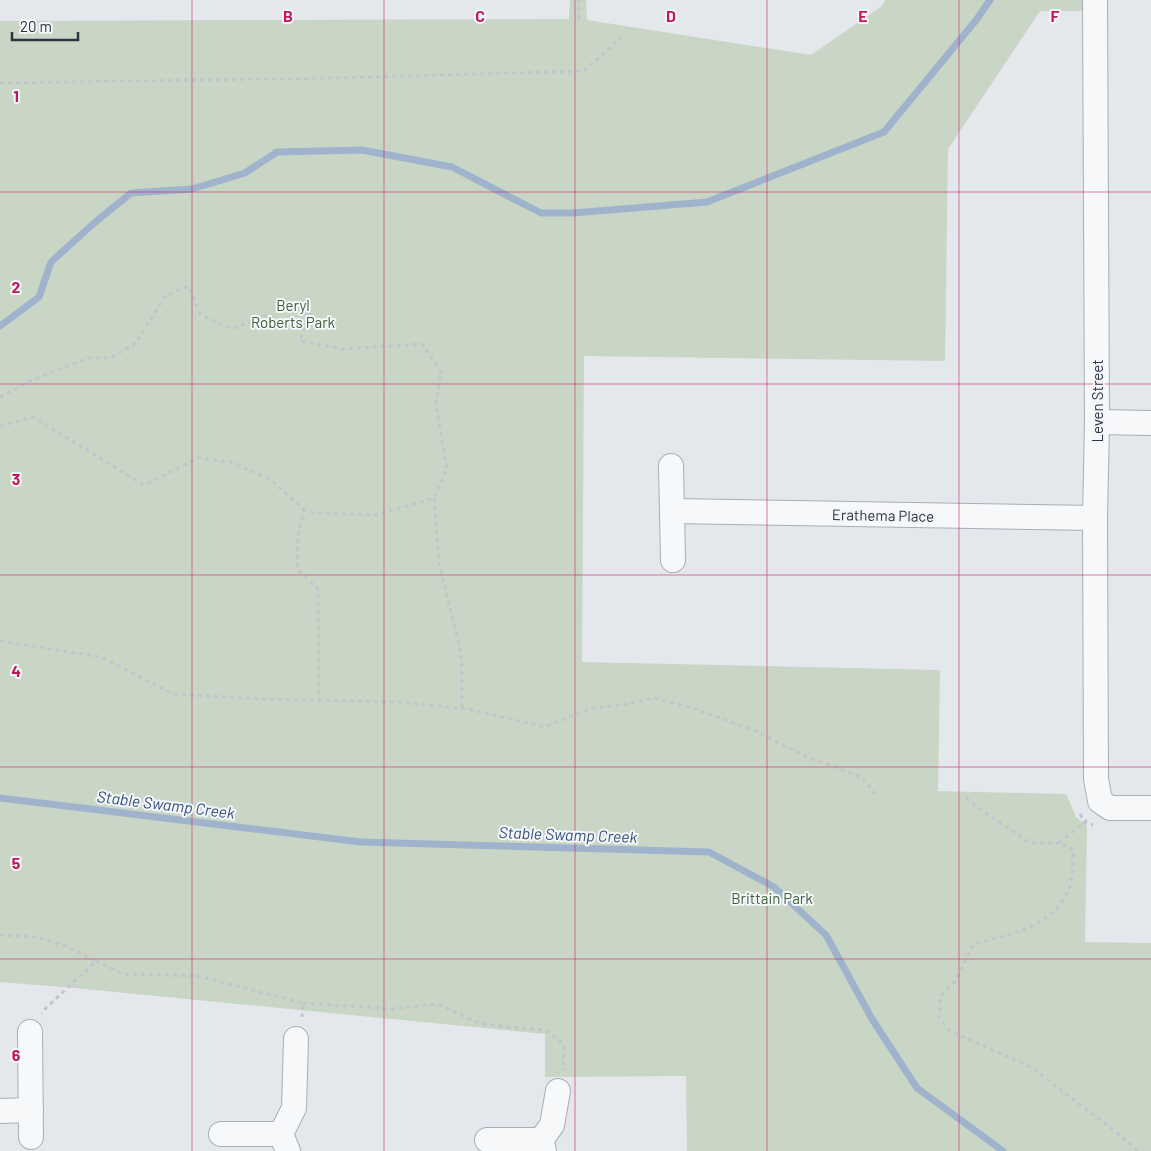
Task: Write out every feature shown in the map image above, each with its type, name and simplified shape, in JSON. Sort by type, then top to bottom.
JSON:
[{"type":"street","name":"Leven Street","points":[[1095,0],[1096,779],[1100,800]]},
{"type":"street","points":[[1097,422],[1151,423]]},
{"type":"street","points":[[671,466],[673,560]]},
{"type":"street","name":"Erathema Place","points":[[672,511],[1095,518]]},
{"type":"street","points":[[1100,800],[1110,808],[1151,808]]},
{"type":"street","points":[[30,1032],[31,1137]]},
{"type":"street","points":[[221,1134],[285,1143],[294,1108],[296,1039]]},
{"type":"street","points":[[487,1140],[542,1146],[552,1125],[558,1091]]},
{"type":"street","points":[[0,1111],[31,1110]]},
{"type":"path","points":[[579,0],[579,19]]},
{"type":"path","points":[[0,83],[335,78],[584,71],[622,37]]},
{"type":"path","points":[[0,397],[30,381],[88,358],[110,358],[136,344],[165,296],[188,286],[201,315],[232,329],[267,315],[291,326],[310,311],[300,341],[342,349],[422,344],[441,372],[436,406],[447,470],[434,498],[440,563],[459,644],[462,669],[462,708]]},
{"type":"path","points":[[0,426],[33,416],[144,485],[198,458],[231,462],[271,480],[304,510],[315,513],[376,515],[434,498]]},
{"type":"path","points":[[304,510],[298,536],[296,568],[318,589],[319,700]]},
{"type":"path","points":[[0,641],[101,657],[173,694],[398,702],[462,708],[546,727],[588,709],[655,698],[692,708],[756,731],[806,756],[861,777],[878,797]]},
{"type":"path","points":[[966,798],[1030,843],[1059,843],[1074,850],[1072,869],[1069,888],[1050,916],[1028,929],[974,944],[955,981],[941,996],[939,1018],[950,1031],[1031,1067],[1138,1151]]},
{"type":"path","points":[[1059,843],[1085,823],[1100,800]]},
{"type":"path","points":[[0,935],[37,937],[66,946],[123,974],[198,976],[303,1003],[391,1010],[437,1004],[479,1023],[508,1028],[545,1030],[564,1044],[562,1086],[558,1091]]},
{"type":"path","points":[[30,1032],[46,1008],[96,962]]},
{"type":"path","points":[[296,1039],[301,1033],[303,1003]]},
{"type":"green space","name":"Beryl Roberts Park","points":[[570,0],[586,0],[587,20],[811,55],[882,6],[885,0],[1084,0],[1084,11],[1040,11],[948,149],[945,361],[584,356],[582,662],[940,670],[938,791],[1066,794],[1076,817],[1087,826],[1085,942],[1151,943],[1151,1151],[687,1151],[686,1076],[545,1077],[545,1034],[0,982],[0,21],[569,19]]},
{"type":"waterway","points":[[0,326],[39,297],[51,262],[131,193],[192,189],[245,173],[277,152],[362,150],[452,167],[541,213],[573,213],[707,202],[884,132],[977,19],[990,0]]},
{"type":"waterway","name":"Stable Swamp Creek","points":[[0,798],[361,842],[709,852],[774,887],[826,935],[872,1019],[917,1088],[1003,1151]]},
{"type":"park label","name":"Brittain Park","points":[[772,898]]}]
